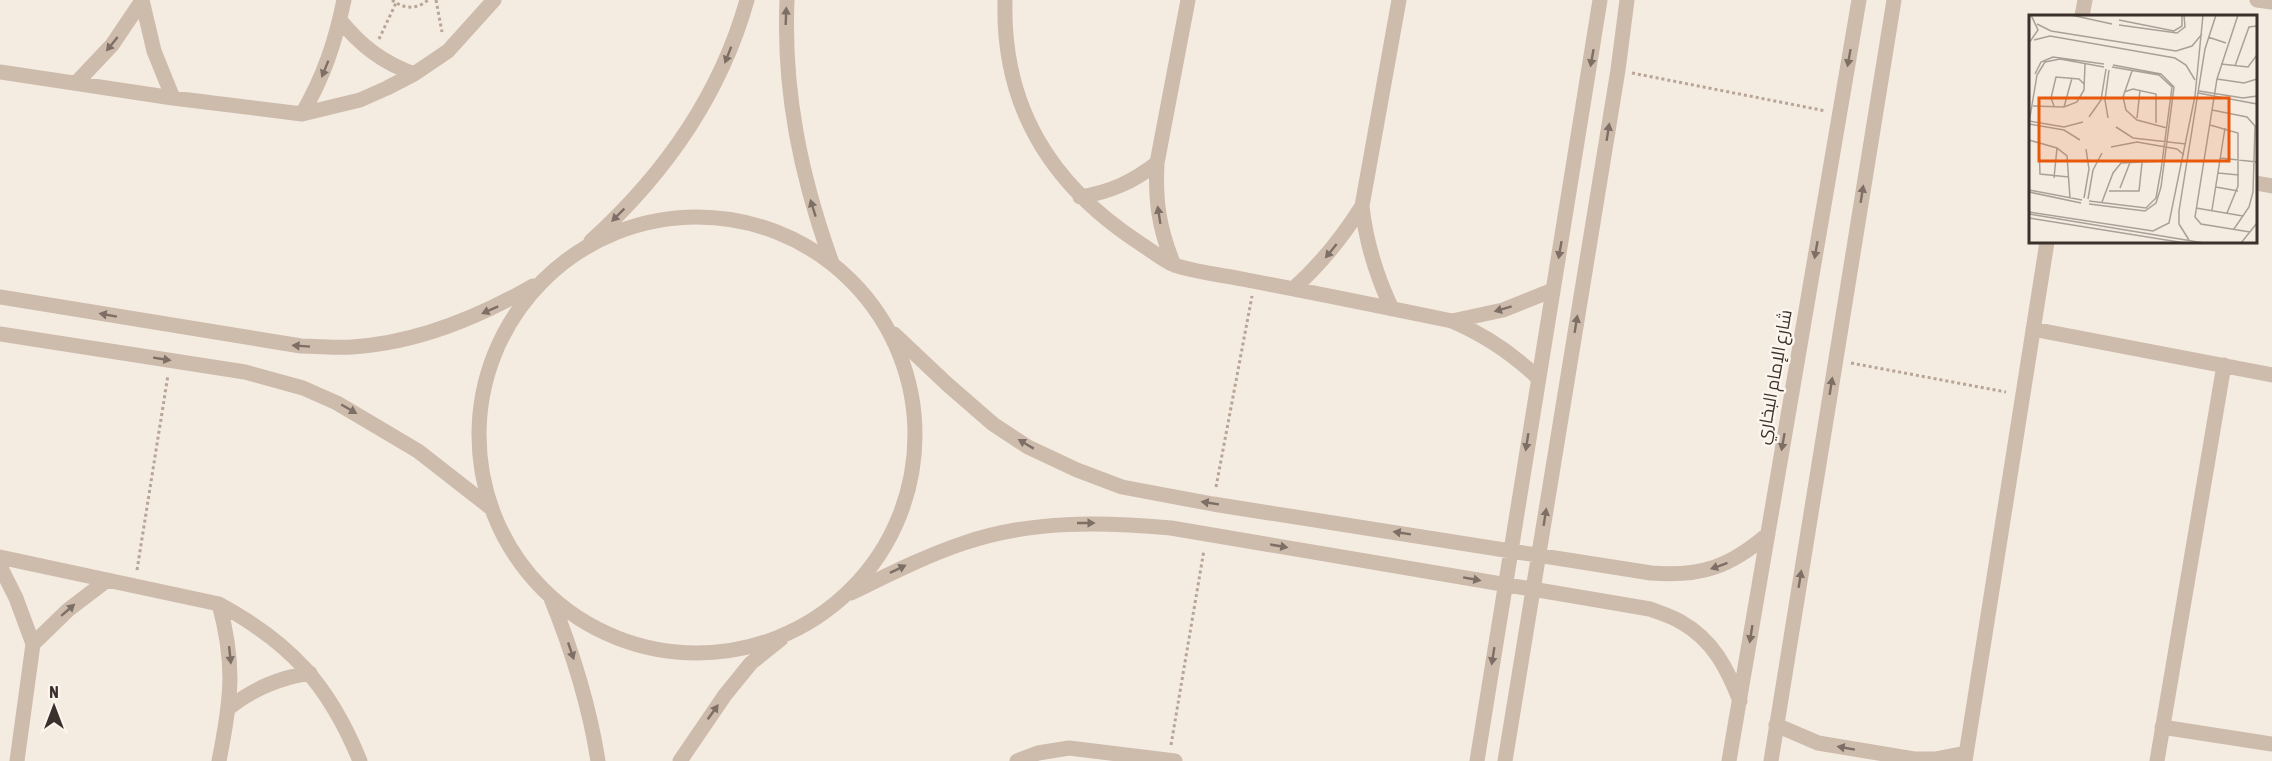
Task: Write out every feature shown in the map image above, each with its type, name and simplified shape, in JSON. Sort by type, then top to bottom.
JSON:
[{"type":"street","points":[[302,114],[332,53],[344,0]]},
{"type":"street","points":[[0,72],[173,98],[302,114],[360,100],[414,74],[448,51],[494,0]]},
{"type":"street","points":[[0,297],[301,346],[352,347],[402,340],[450,326],[497,307],[541,282],[614,220],[646,186],[676,149],[702,110],[723,68],[747,0]]},
{"type":"street","points":[[787,0],[787,65],[797,146],[812,205],[832,263]]},
{"type":"street","points":[[1005,0],[1008,54],[1014,86],[1026,117],[1052,164],[1080,197],[1106,220],[1174,265],[1452,321],[1476,331],[1498,345],[1538,378]]},
{"type":"street","points":[[1174,265],[1164,240],[1158,215],[1157,163],[1188,0]]},
{"type":"street","points":[[1392,309],[1371,259],[1362,206],[1399,0]]},
{"type":"street","points":[[1476,760],[1600,0]]},
{"type":"street","points":[[1505,761],[1618,70],[1627,0]]},
{"type":"street","name":"شارع الإمام البخاري","points":[[1729,761],[1859,0]]},
{"type":"street","points":[[1771,761],[1894,0]]},
{"type":"street","points":[[2082,15],[2085,0]]},
{"type":"street","points":[[2257,0],[2272,2]]},
{"type":"street","points":[[76,82],[112,45],[142,1]]},
{"type":"street","points":[[142,1],[154,51],[173,98]]},
{"type":"street","points":[[340,20],[354,38],[372,54],[414,74]]},
{"type":"street","points":[[1080,197],[1101,194],[1122,186],[1157,163]]},
{"type":"street","points":[[2257,183],[2272,186]]},
{"type":"street","points":[[1293,289],[1326,258],[1362,206]]},
{"type":"street","points":[[578,252],[627,229],[680,218],[734,220],[786,236],[832,263],[864,294],[890,330],[993,424],[1028,447],[1077,470],[1122,487],[1213,504],[1676,575],[1702,572],[1726,564],[1748,551],[1768,534]]},
{"type":"street","points":[[1776,725],[1818,743],[1914,759],[1966,757],[2047,243]]},
{"type":"street","points":[[541,282],[511,320],[490,364],[479,412],[480,460],[491,508],[501,533],[515,556],[550,596],[591,626],[637,645],[687,653],[738,649],[786,634]]},
{"type":"street","points":[[1452,321],[1503,309],[1553,291]]},
{"type":"street","points":[[2033,329],[2272,375]]},
{"type":"street","points":[[846,595],[883,551],[907,498],[915,453],[916,441],[910,384],[890,330]]},
{"type":"street","points":[[0,334],[245,372],[303,388],[337,403],[418,451],[491,508]]},
{"type":"street","points":[[2157,761],[2224,365]]},
{"type":"street","points":[[680,761],[714,711],[751,663],[786,634],[846,595],[915,561],[965,542],[1021,529],[1069,523],[1119,523],[1172,528],[1650,609],[1681,622],[1708,642],[1728,670],[1740,701]]},
{"type":"street","points":[[0,556],[219,604],[249,620],[271,636],[310,673],[348,730],[360,761]]},
{"type":"street","points":[[0,566],[16,598],[33,644],[17,761]]},
{"type":"street","points":[[33,644],[68,610],[106,581]]},
{"type":"street","points":[[550,596],[582,680],[598,761]]},
{"type":"street","points":[[219,604],[230,655],[230,707],[219,761]]},
{"type":"street","points":[[230,707],[267,683],[288,676],[310,673]]},
{"type":"street","points":[[2162,727],[2272,744]]},
{"type":"street","points":[[1017,761],[1038,753],[1069,748],[1172,761]]},
{"type":"street","points":[[1086,761],[1099,750]]},
{"type":"path","points":[[392,0],[408,8],[416,7],[428,0]]},
{"type":"path","points":[[436,0],[448,51]]},
{"type":"path","points":[[372,54],[396,3]]},
{"type":"path","points":[[1618,70],[1839,114]]},
{"type":"path","points":[[1213,504],[1254,281]]},
{"type":"path","points":[[134,586],[171,360]]},
{"type":"path","points":[[1836,360],[2023,396]]},
{"type":"path","points":[[1172,761],[1207,534]]}]
